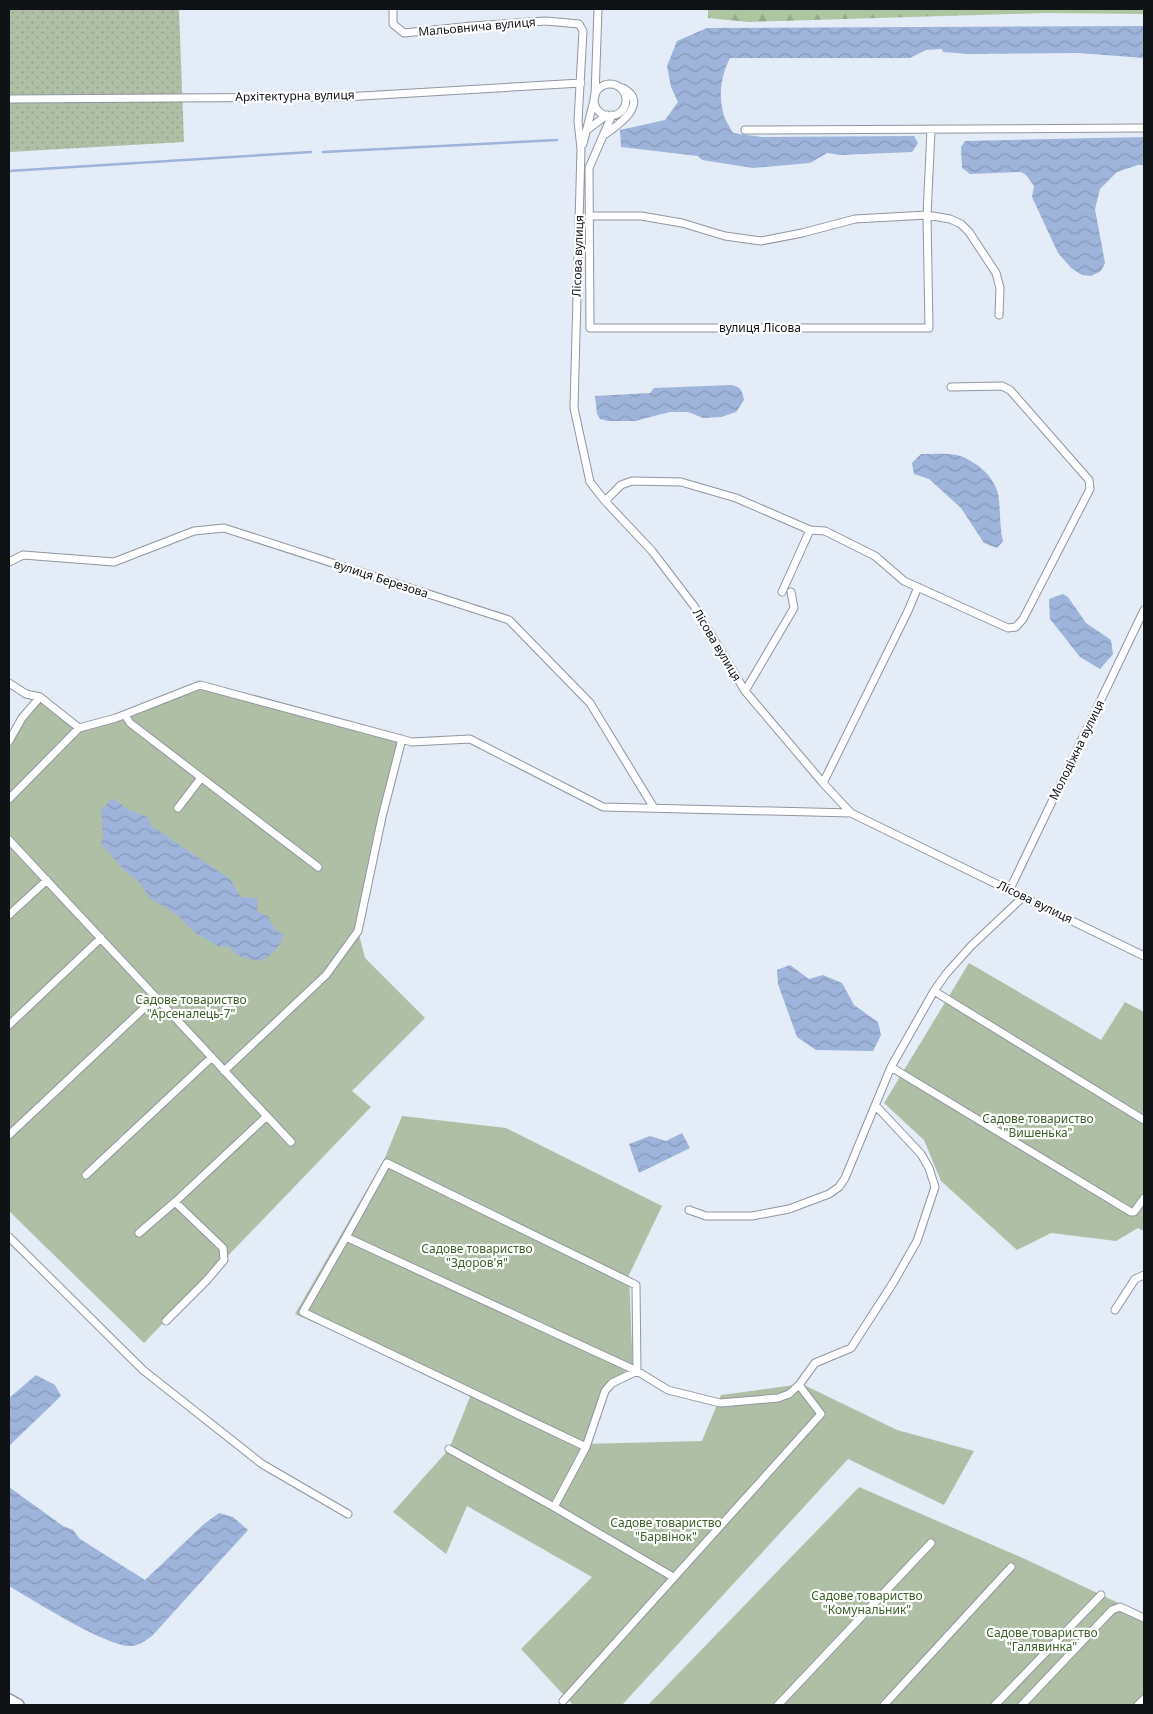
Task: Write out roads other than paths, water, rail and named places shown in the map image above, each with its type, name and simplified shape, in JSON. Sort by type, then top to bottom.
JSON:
[{"type":"main road","points":[[9,1700],[18,1705]]},
{"type":"street","name":"Мальовнича вулиця","points":[[393,9],[393,24],[404,33],[546,21],[578,24],[584,31],[580,83]]},
{"type":"street","points":[[598,9],[594,101],[598,110],[610,115]]},
{"type":"street","points":[[580,83],[578,121],[581,149]]},
{"type":"street","name":"Архітектурна вулиця","points":[[9,99],[345,96],[580,83]]},
{"type":"street","points":[[581,149],[595,96],[600,88],[609,84],[626,90],[632,96],[634,103],[630,113],[621,124],[603,135]]},
{"type":"street","points":[[586,130],[622,110],[625,95],[619,87]]},
{"type":"street","points":[[610,115],[589,168],[589,216],[641,216],[682,224],[725,236],[761,241],[802,233],[855,219],[926,215],[950,219],[961,224],[969,232],[996,274],[1000,288],[1000,315]]},
{"type":"street","points":[[745,130],[1144,128]]},
{"type":"street","points":[[926,215],[931,130]]},
{"type":"street","name":"Лісова вулиця","points":[[581,149],[574,408],[590,482],[604,501],[652,551],[694,606],[745,691],[851,813],[1144,956]]},
{"type":"street","name":"вулиця Лісова","points":[[589,216],[590,328],[929,328],[926,215]]},
{"type":"street","points":[[604,501],[621,485],[632,481],[681,482],[736,498],[810,530],[825,532],[875,556],[904,581],[1008,628],[1016,627],[1023,619],[1090,488],[1089,480],[1010,390],[1002,386],[951,387]]},
{"type":"street","name":"вулиця Березова","points":[[9,562],[23,555],[114,562],[194,531],[224,528],[509,620],[590,703],[654,808]]},
{"type":"street","points":[[782,592],[810,530]]},
{"type":"street","points":[[823,783],[918,587]]},
{"type":"street","points":[[745,691],[794,608],[791,592]]},
{"type":"street","name":"Молодіжна вулиця","points":[[1010,890],[1144,610]]},
{"type":"street","points":[[9,683],[26,694],[40,698],[79,728]]},
{"type":"street","points":[[9,799],[79,728],[125,715],[200,685],[412,742],[470,739],[603,807],[851,813]]},
{"type":"street","points":[[9,741],[22,718],[40,698]]},
{"type":"street","points":[[125,715],[130,723],[318,867]]},
{"type":"street","points":[[224,1071],[326,974],[358,932],[382,818],[402,739]]},
{"type":"street","points":[[178,808],[201,778]]},
{"type":"street","points":[[9,840],[291,1142]]},
{"type":"street","points":[[9,914],[47,880]]},
{"type":"street","points":[[689,1210],[706,1216],[752,1216],[789,1209],[829,1194],[838,1188],[845,1178],[891,1067],[934,991],[946,974],[971,946],[1023,897]]},
{"type":"street","points":[[9,1025],[100,938]]},
{"type":"street","points":[[934,991],[1144,1120]]},
{"type":"street","points":[[9,1134],[156,997]]},
{"type":"street","points":[[86,1175],[212,1057]]},
{"type":"street","points":[[891,1067],[1131,1212],[1137,1210],[1144,1198]]},
{"type":"street","points":[[346,1237],[637,1371],[668,1390],[720,1403],[778,1398],[788,1394],[799,1385],[815,1363],[851,1348],[893,1283],[917,1241],[935,1187],[929,1168],[921,1154],[876,1106]]},
{"type":"street","points":[[139,1233],[267,1116]]},
{"type":"street","points":[[586,1447],[303,1312],[387,1163],[636,1285],[637,1371]]},
{"type":"street","points":[[166,1320],[207,1280],[224,1260],[223,1248],[175,1202]]},
{"type":"street","points":[[9,1237],[143,1370],[262,1464],[348,1514]]},
{"type":"street","points":[[1115,1310],[1135,1279],[1144,1275]]},
{"type":"street","points":[[554,1506],[586,1447],[605,1391],[612,1383],[637,1371]]},
{"type":"street","points":[[563,1701],[821,1414],[799,1385]]},
{"type":"street","points":[[449,1449],[554,1506],[673,1577]]},
{"type":"street","points":[[778,1705],[930,1543]]},
{"type":"street","points":[[884,1705],[1011,1567]]},
{"type":"street","points":[[995,1705],[1102,1595]]},
{"type":"street","points":[[1022,1705],[1112,1610],[1120,1607],[1144,1618]]},
{"type":"street","points":[[1138,1705],[1144,1699]]},
{"type":"water","points":[[1144,26],[1144,58],[1079,53],[969,54],[943,52],[942,49],[926,50],[910,58],[730,58],[724,71],[721,101],[724,116],[733,133],[762,137],[914,136],[918,143],[912,152],[840,155],[827,153],[810,163],[753,168],[702,160],[698,156],[621,147],[620,130],[665,120],[678,102],[671,87],[667,66],[677,41],[707,28]]},
{"type":"water","points":[[1144,137],[1144,165],[1138,165],[1117,172],[1100,189],[1095,209],[1105,263],[1101,271],[1091,276],[1082,275],[1071,268],[1058,253],[1032,197],[1034,186],[1026,175],[1021,172],[970,174],[962,168],[961,147],[965,141]]},
{"type":"water","points":[[731,385],[740,390],[744,400],[736,412],[721,417],[703,418],[688,412],[670,412],[635,421],[608,421],[600,419],[597,414],[595,396],[650,393],[654,388]]},
{"type":"water","points":[[921,454],[944,454],[964,457],[988,475],[996,487],[999,500],[1003,541],[997,548],[984,543],[961,508],[929,479],[914,474],[912,463]]},
{"type":"water","points":[[1063,594],[1068,597],[1086,623],[1111,640],[1113,654],[1100,669],[1080,657],[1050,619],[1049,599]]},
{"type":"water","points":[[112,798],[129,810],[146,816],[153,827],[230,879],[241,897],[258,898],[257,911],[269,917],[274,928],[284,935],[276,950],[262,961],[244,958],[236,954],[229,947],[218,946],[195,933],[177,915],[150,898],[139,882],[125,871],[101,844],[103,834],[101,811]]},
{"type":"water","points":[[790,965],[809,979],[823,975],[842,983],[854,1005],[878,1022],[881,1035],[873,1051],[816,1050],[797,1037],[778,984],[777,970]]},
{"type":"water","points":[[682,1133],[690,1148],[639,1173],[629,1144],[650,1136],[666,1141]]},
{"type":"water","points":[[36,1375],[55,1385],[61,1396],[9,1446],[9,1398]]},
{"type":"water","points":[[9,1487],[63,1526],[73,1530],[80,1539],[145,1580],[204,1524],[219,1513],[233,1517],[248,1530],[152,1636],[132,1646],[121,1645],[70,1622],[9,1586]]},
{"type":"waterway","points":[[323,152],[557,140]]},
{"type":"waterway","points":[[9,171],[311,152]]},
{"type":"park label","name":"Садове товариство \"Арсеналець-7\"","points":[[191,1007]]},
{"type":"park label","name":"Садове товариство \"Вишенька\"","points":[[1038,1126]]},
{"type":"park label","name":"Садове товариство \"Здоров'я\"","points":[[477,1256]]},
{"type":"park label","name":"Садове товариство \"Барвінок\"","points":[[666,1530]]},
{"type":"park label","name":"Садове товариство \"Комунальник\"","points":[[867,1603]]},
{"type":"park label","name":"Садове товариство \"Галявинка\"","points":[[1042,1640]]}]
